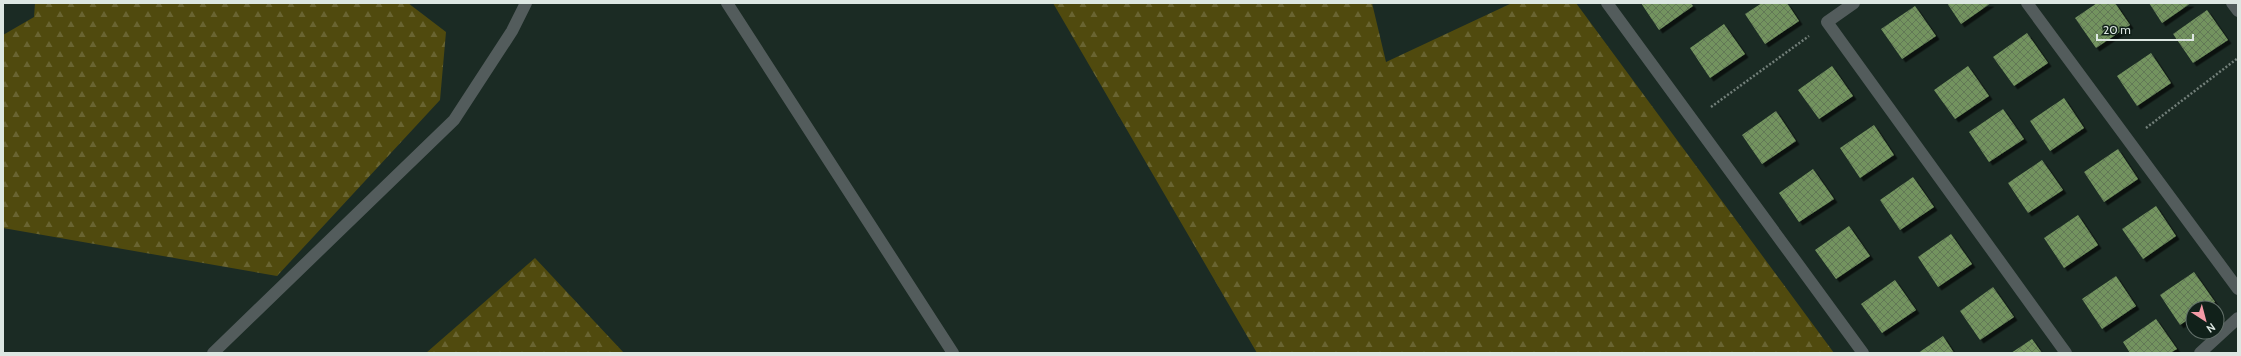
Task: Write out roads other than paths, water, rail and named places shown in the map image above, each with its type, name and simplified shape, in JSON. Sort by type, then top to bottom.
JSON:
[{"type":"street","points":[[213,353],[454,120],[512,31],[526,3]]},
{"type":"street","points":[[727,3],[953,353]]},
{"type":"street","points":[[1607,3],[1863,353]]},
{"type":"street","points":[[1854,3],[1827,22],[2066,353]]},
{"type":"street","points":[[2027,3],[2238,289]]},
{"type":"street","points":[[2232,3],[2238,11]]},
{"type":"street","points":[[2200,353],[2238,318]]}]
